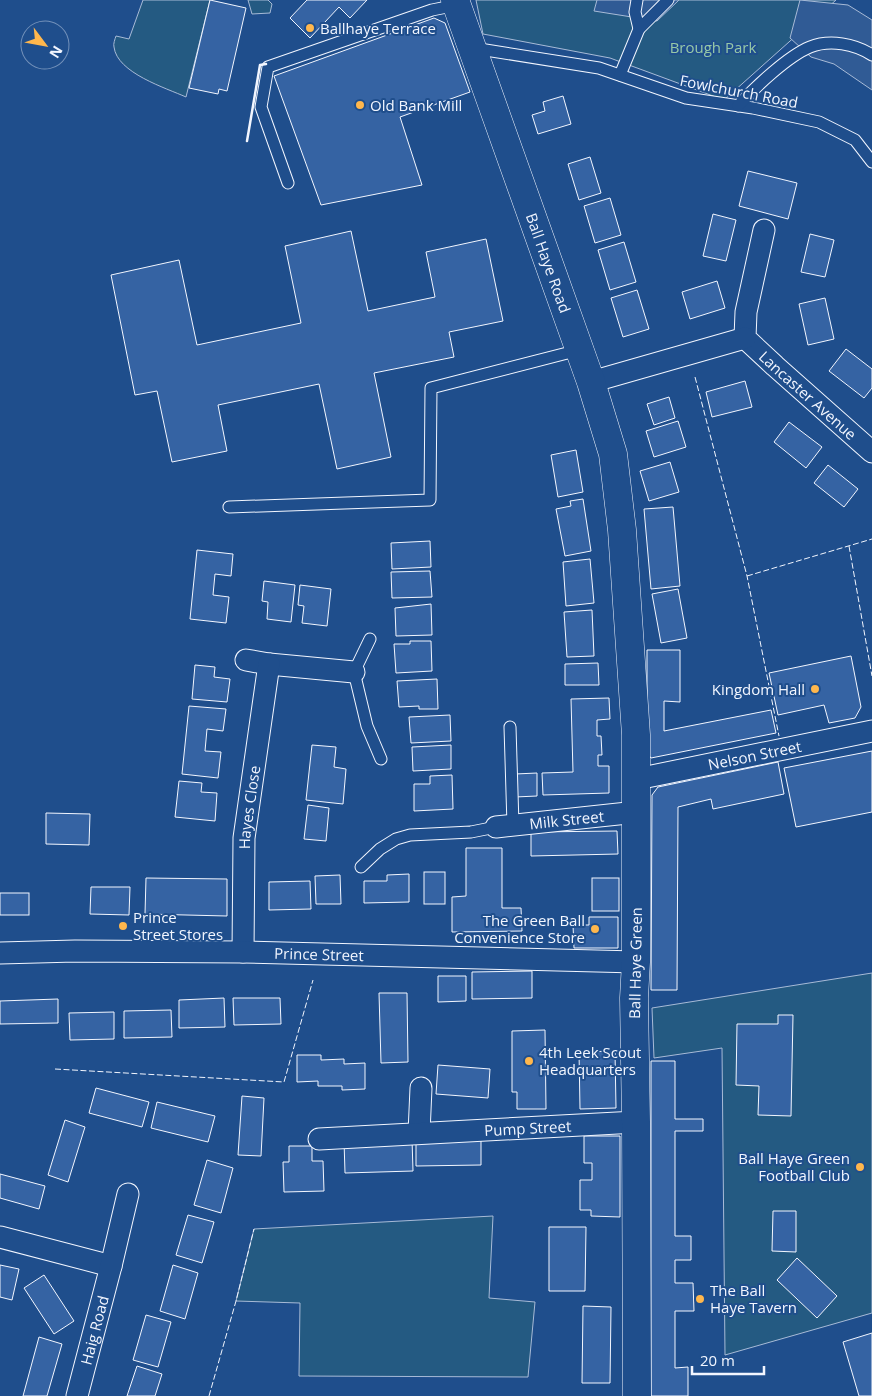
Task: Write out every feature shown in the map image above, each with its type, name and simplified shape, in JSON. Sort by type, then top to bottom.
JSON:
[{"type":"street","name":"Ball Haye Road","points":[[456,3],[591,382],[613,454],[622,530]]},
{"type":"street","points":[[591,382],[745,338],[746,312],[764,230]]},
{"type":"street","name":"Lancaster Avenue","points":[[745,338],[872,452]]},
{"type":"street","name":"Ball Haye Green","points":[[622,530],[636,735],[637,779],[636,962],[634,998],[637,1396]]},
{"type":"street","points":[[246,660],[354,672]]},
{"type":"street","name":"Hayes Close","points":[[243,952],[244,838],[269,664]]},
{"type":"street","name":"Nelson Street","points":[[637,779],[872,731]]},
{"type":"street","name":"Milk Street","points":[[505,826],[637,812]]},
{"type":"street","name":"Prince Street","points":[[0,953],[75,951],[243,952],[636,962]]},
{"type":"street","points":[[419,1133],[421,1088]]},
{"type":"street","name":"Pump Street","points":[[319,1139],[636,1122]]},
{"type":"street","name":"Haig Road","points":[[77,1396],[128,1194]]},
{"type":"street","points":[[0,1237],[111,1266]]},
{"type":"lane","points":[[637,0],[635,12],[639,29]]},
{"type":"lane","points":[[620,75],[639,29],[668,0]]},
{"type":"lane","points":[[288,183],[261,107],[268,67],[456,3]]},
{"type":"lane","points":[[738,106],[779,67],[809,47],[833,42],[863,50],[872,55]]},
{"type":"lane","name":"Fowlchurch Road","points":[[472,48],[599,68],[686,98],[819,122],[855,140],[872,162]]},
{"type":"lane","points":[[229,507],[430,500],[431,388],[579,350]]},
{"type":"lane","points":[[370,639],[354,672],[367,726],[381,759]]},
{"type":"lane","points":[[361,867],[380,849],[396,839],[410,835],[471,832],[505,826],[510,727]]},
{"type":"green space","points":[[143,0],[210,0],[186,97],[133,72],[117,56],[114,46],[116,36],[129,39]]},
{"type":"green space","points":[[248,0],[268,0],[272,4],[270,13],[252,14]]},
{"type":"green space","name":"Brough Park","points":[[476,0],[836,0],[724,100],[610,58],[483,34]]},
{"type":"green space","name":"Ball Haye Green Football Club","points":[[872,973],[872,1313],[725,1355],[722,1048],[654,1058],[652,1008]]},
{"type":"green space","points":[[493,1216],[489,1298],[535,1302],[528,1377],[299,1376],[300,1303],[236,1301],[254,1229]]},
{"type":"shaded area","points":[[597,0],[679,0],[657,21],[594,11]]},
{"type":"shaded area","points":[[800,0],[848,5],[872,20],[872,90],[834,64],[811,57],[790,38]]},
{"type":"building","points":[[210,0],[246,8],[227,91],[219,89],[218,94],[189,88]]},
{"type":"building","name":"Ballhaye Terrace","points":[[307,0],[367,0],[350,18],[339,7],[310,38],[290,18]]},
{"type":"building","name":"Old Bank Mill","points":[[434,18],[445,23],[470,92],[400,117],[422,185],[321,205],[274,76]]},
{"type":"building","points":[[563,96],[571,124],[538,134],[532,115],[545,111],[543,102]]},
{"type":"building","points":[[590,157],[601,193],[579,200],[568,164]]},
{"type":"building","points":[[748,171],[797,183],[788,219],[739,206]]},
{"type":"building","points":[[610,198],[621,235],[595,243],[584,206]]},
{"type":"building","points":[[713,214],[736,220],[726,261],[703,256]]},
{"type":"building","points":[[351,231],[368,311],[435,297],[426,252],[486,239],[503,321],[449,332],[454,357],[374,373],[391,457],[337,469],[319,384],[218,405],[227,451],[172,462],[157,391],[135,395],[111,275],[179,260],[197,345],[301,323],[285,246]]},
{"type":"building","points":[[810,234],[834,240],[825,277],[801,272]]},
{"type":"building","points":[[624,242],[636,282],[610,290],[598,250]]},
{"type":"building","points":[[717,281],[725,308],[690,319],[682,292]]},
{"type":"building","points":[[637,290],[649,329],[623,337],[611,298]]},
{"type":"building","points":[[825,298],[834,339],[808,345],[799,304]]},
{"type":"building","points":[[846,349],[872,369],[872,388],[864,398],[829,371]]},
{"type":"building","points":[[745,381],[752,407],[712,417],[706,392]]},
{"type":"building","points":[[669,397],[675,418],[654,425],[647,404]]},
{"type":"building","points":[[678,421],[686,447],[654,457],[646,431]]},
{"type":"building","points":[[789,422],[822,447],[806,468],[774,442]]},
{"type":"building","points":[[576,450],[583,492],[558,497],[551,455]]},
{"type":"building","points":[[670,462],[679,492],[649,501],[640,471]]},
{"type":"building","points":[[828,465],[858,489],[844,507],[814,483]]},
{"type":"building","points":[[583,499],[591,551],[565,556],[556,509],[571,506],[570,501]]},
{"type":"building","points":[[673,507],[680,586],[651,589],[644,509]]},
{"type":"building","points":[[430,541],[431,567],[392,569],[391,543]]},
{"type":"building","points":[[197,550],[233,554],[231,576],[215,574],[213,595],[229,597],[226,623],[190,619]]},
{"type":"building","points":[[590,559],[594,603],[566,606],[563,562]]},
{"type":"building","points":[[430,571],[432,597],[392,598],[391,572]]},
{"type":"building","points":[[264,581],[295,585],[291,622],[267,619],[268,602],[262,601]]},
{"type":"building","points":[[300,585],[331,589],[327,626],[302,623],[304,606],[298,605]]},
{"type":"building","points":[[678,589],[687,638],[661,643],[652,594]]},
{"type":"building","points":[[431,604],[432,635],[396,636],[395,608]]},
{"type":"building","points":[[592,610],[594,656],[567,657],[564,612]]},
{"type":"building","points":[[410,641],[431,641],[432,671],[396,673],[394,644],[410,644]]},
{"type":"building","points":[[647,650],[680,650],[680,702],[664,701],[664,731],[771,710],[776,733],[651,758],[647,753]]},
{"type":"building","name":"Kingdom Hall","points":[[851,656],[861,707],[855,718],[829,723],[824,705],[778,715],[769,673]]},
{"type":"building","points":[[598,663],[599,685],[565,685],[565,664]]},
{"type":"building","points":[[195,665],[215,667],[214,677],[230,679],[227,702],[192,699]]},
{"type":"building","points":[[437,679],[438,709],[419,709],[419,706],[399,707],[397,681]]},
{"type":"building","points":[[609,698],[610,719],[597,720],[597,736],[601,736],[602,755],[598,755],[598,766],[609,766],[609,793],[543,795],[542,773],[573,772],[571,699]]},
{"type":"building","points":[[189,706],[226,709],[223,731],[207,729],[205,751],[221,752],[218,778],[182,774]]},
{"type":"building","points":[[450,715],[451,741],[411,743],[409,717]]},
{"type":"building","points":[[312,745],[336,747],[334,767],[346,769],[343,804],[306,800]]},
{"type":"building","points":[[451,745],[451,769],[413,771],[412,747]]},
{"type":"building","points":[[872,751],[872,812],[796,827],[784,768]]},
{"type":"building","points":[[778,762],[784,794],[713,809],[711,799],[678,807],[677,990],[651,990],[652,795],[658,787]]},
{"type":"building","points":[[537,773],[537,796],[515,797],[515,774]]},
{"type":"building","points":[[452,775],[453,809],[414,811],[414,784],[430,784],[430,776]]},
{"type":"building","points":[[179,781],[202,783],[201,792],[217,793],[215,821],[175,817]]},
{"type":"building","points":[[308,805],[329,808],[326,841],[304,839]]},
{"type":"building","points":[[46,813],[90,814],[89,845],[46,844]]},
{"type":"building","points":[[617,831],[618,854],[531,856],[531,832]]},
{"type":"building","points":[[466,848],[502,848],[502,908],[521,908],[522,931],[452,932],[452,897],[466,896]]},
{"type":"building","points":[[424,872],[445,872],[445,904],[424,904]]},
{"type":"building","points":[[409,874],[409,902],[364,903],[364,881],[387,881],[387,875]]},
{"type":"building","points":[[340,875],[341,904],[316,904],[315,876]]},
{"type":"building","points":[[146,878],[227,879],[227,916],[145,914]]},
{"type":"building","points":[[592,878],[619,878],[619,911],[592,911]]},
{"type":"building","points":[[310,881],[311,909],[269,910],[269,882]]},
{"type":"building","points":[[91,887],[130,887],[129,915],[90,914]]},
{"type":"building","points":[[0,893],[29,893],[29,915],[0,915]]},
{"type":"building","points":[[589,917],[618,917],[618,948],[574,948],[573,925],[589,925]]},
{"type":"building","points":[[532,971],[532,998],[472,999],[472,972]]},
{"type":"building","points":[[438,976],[466,976],[466,1001],[438,1002]]},
{"type":"building","points":[[379,993],[407,993],[408,1062],[381,1063]]},
{"type":"building","points":[[224,998],[225,1027],[179,1028],[179,1000]]},
{"type":"building","points":[[233,998],[280,998],[281,1024],[234,1025]]},
{"type":"building","points":[[58,999],[58,1023],[0,1024],[0,1001]]},
{"type":"building","points":[[171,1010],[172,1037],[124,1038],[124,1011]]},
{"type":"building","points":[[114,1012],[114,1039],[70,1040],[69,1013]]},
{"type":"building","points":[[778,1015],[793,1015],[791,1116],[758,1115],[759,1086],[736,1085],[737,1024],[778,1024]]},
{"type":"building","name":"4th Leek Scout Headquarters","points":[[545,1030],[546,1109],[517,1109],[517,1092],[512,1092],[512,1031]]},
{"type":"building","points":[[615,1051],[616,1108],[580,1109],[579,1052]]},
{"type":"building","points":[[297,1055],[321,1055],[321,1060],[344,1059],[344,1064],[365,1063],[365,1089],[342,1090],[342,1086],[318,1086],[318,1081],[297,1082]]},
{"type":"building","points":[[651,1061],[675,1061],[675,1119],[703,1119],[703,1131],[675,1131],[675,1236],[691,1236],[691,1260],[675,1260],[675,1283],[693,1283],[694,1311],[675,1311],[675,1368],[688,1367],[688,1396],[651,1396]]},
{"type":"building","points":[[438,1065],[490,1069],[488,1098],[436,1094]]},
{"type":"building","points":[[96,1088],[149,1102],[142,1127],[89,1113]]},
{"type":"building","points":[[242,1096],[264,1098],[261,1156],[238,1155]]},
{"type":"building","points":[[157,1102],[215,1116],[208,1142],[151,1128]]},
{"type":"building","points":[[65,1120],[85,1127],[68,1182],[48,1175]]},
{"type":"building","points":[[584,1136],[620,1136],[620,1217],[591,1216],[591,1210],[580,1210],[580,1180],[592,1180],[592,1163],[584,1163]]},
{"type":"building","points":[[412,1139],[413,1171],[345,1173],[344,1141]]},
{"type":"building","points":[[481,1139],[481,1165],[416,1166],[416,1140]]},
{"type":"building","points":[[289,1146],[312,1146],[312,1161],[323,1161],[324,1191],[284,1192],[283,1162],[289,1162]]},
{"type":"building","points":[[207,1160],[233,1168],[221,1213],[194,1205]]},
{"type":"building","points":[[0,1174],[45,1186],[39,1209],[0,1198]]},
{"type":"building","points":[[773,1211],[796,1211],[796,1252],[772,1251]]},
{"type":"building","points":[[188,1215],[214,1222],[202,1263],[176,1255]]},
{"type":"building","points":[[549,1227],[586,1227],[585,1291],[549,1291]]},
{"type":"building","points":[[797,1258],[837,1296],[817,1318],[777,1280]]},
{"type":"building","points":[[0,1265],[19,1269],[12,1300],[0,1297]]},
{"type":"building","points":[[173,1265],[198,1273],[185,1319],[160,1311]]},
{"type":"building","points":[[44,1275],[74,1321],[54,1334],[24,1288]]},
{"type":"building","points":[[583,1306],[611,1307],[610,1383],[582,1383]]},
{"type":"building","points":[[146,1315],[171,1322],[158,1367],[133,1360]]},
{"type":"building","points":[[872,1333],[872,1396],[859,1396],[843,1342]]},
{"type":"building","points":[[39,1337],[62,1344],[47,1396],[23,1396]]},
{"type":"building","points":[[137,1366],[162,1374],[155,1396],[127,1396]]},
{"type":"fence","points":[[695,377],[747,576],[779,736]]},
{"type":"fence","points":[[747,576],[872,539]]},
{"type":"fence","points":[[849,546],[872,676]]},
{"type":"fence","points":[[55,1069],[284,1082],[313,980]]},
{"type":"fence","points":[[209,1396],[254,1229]]},
{"type":"wall","points":[[247,141],[260,65],[266,64]]},
{"type":"place","name":"Ballhaye Terrace","points":[[310,28]]},
{"type":"place","name":"Old Bank Mill","points":[[360,105]]},
{"type":"place","name":"Kingdom Hall","points":[[815,689]]},
{"type":"place","name":"Prince Street Stores","points":[[123,926]]},
{"type":"place","name":"The Green Ball Convenience Store","points":[[595,929]]},
{"type":"place","name":"4th Leek Scout Headquarters","points":[[529,1061]]},
{"type":"place","name":"Ball Haye Green Football Club","points":[[860,1167]]},
{"type":"place","name":"The Ball Haye Tavern","points":[[700,1299]]}]
